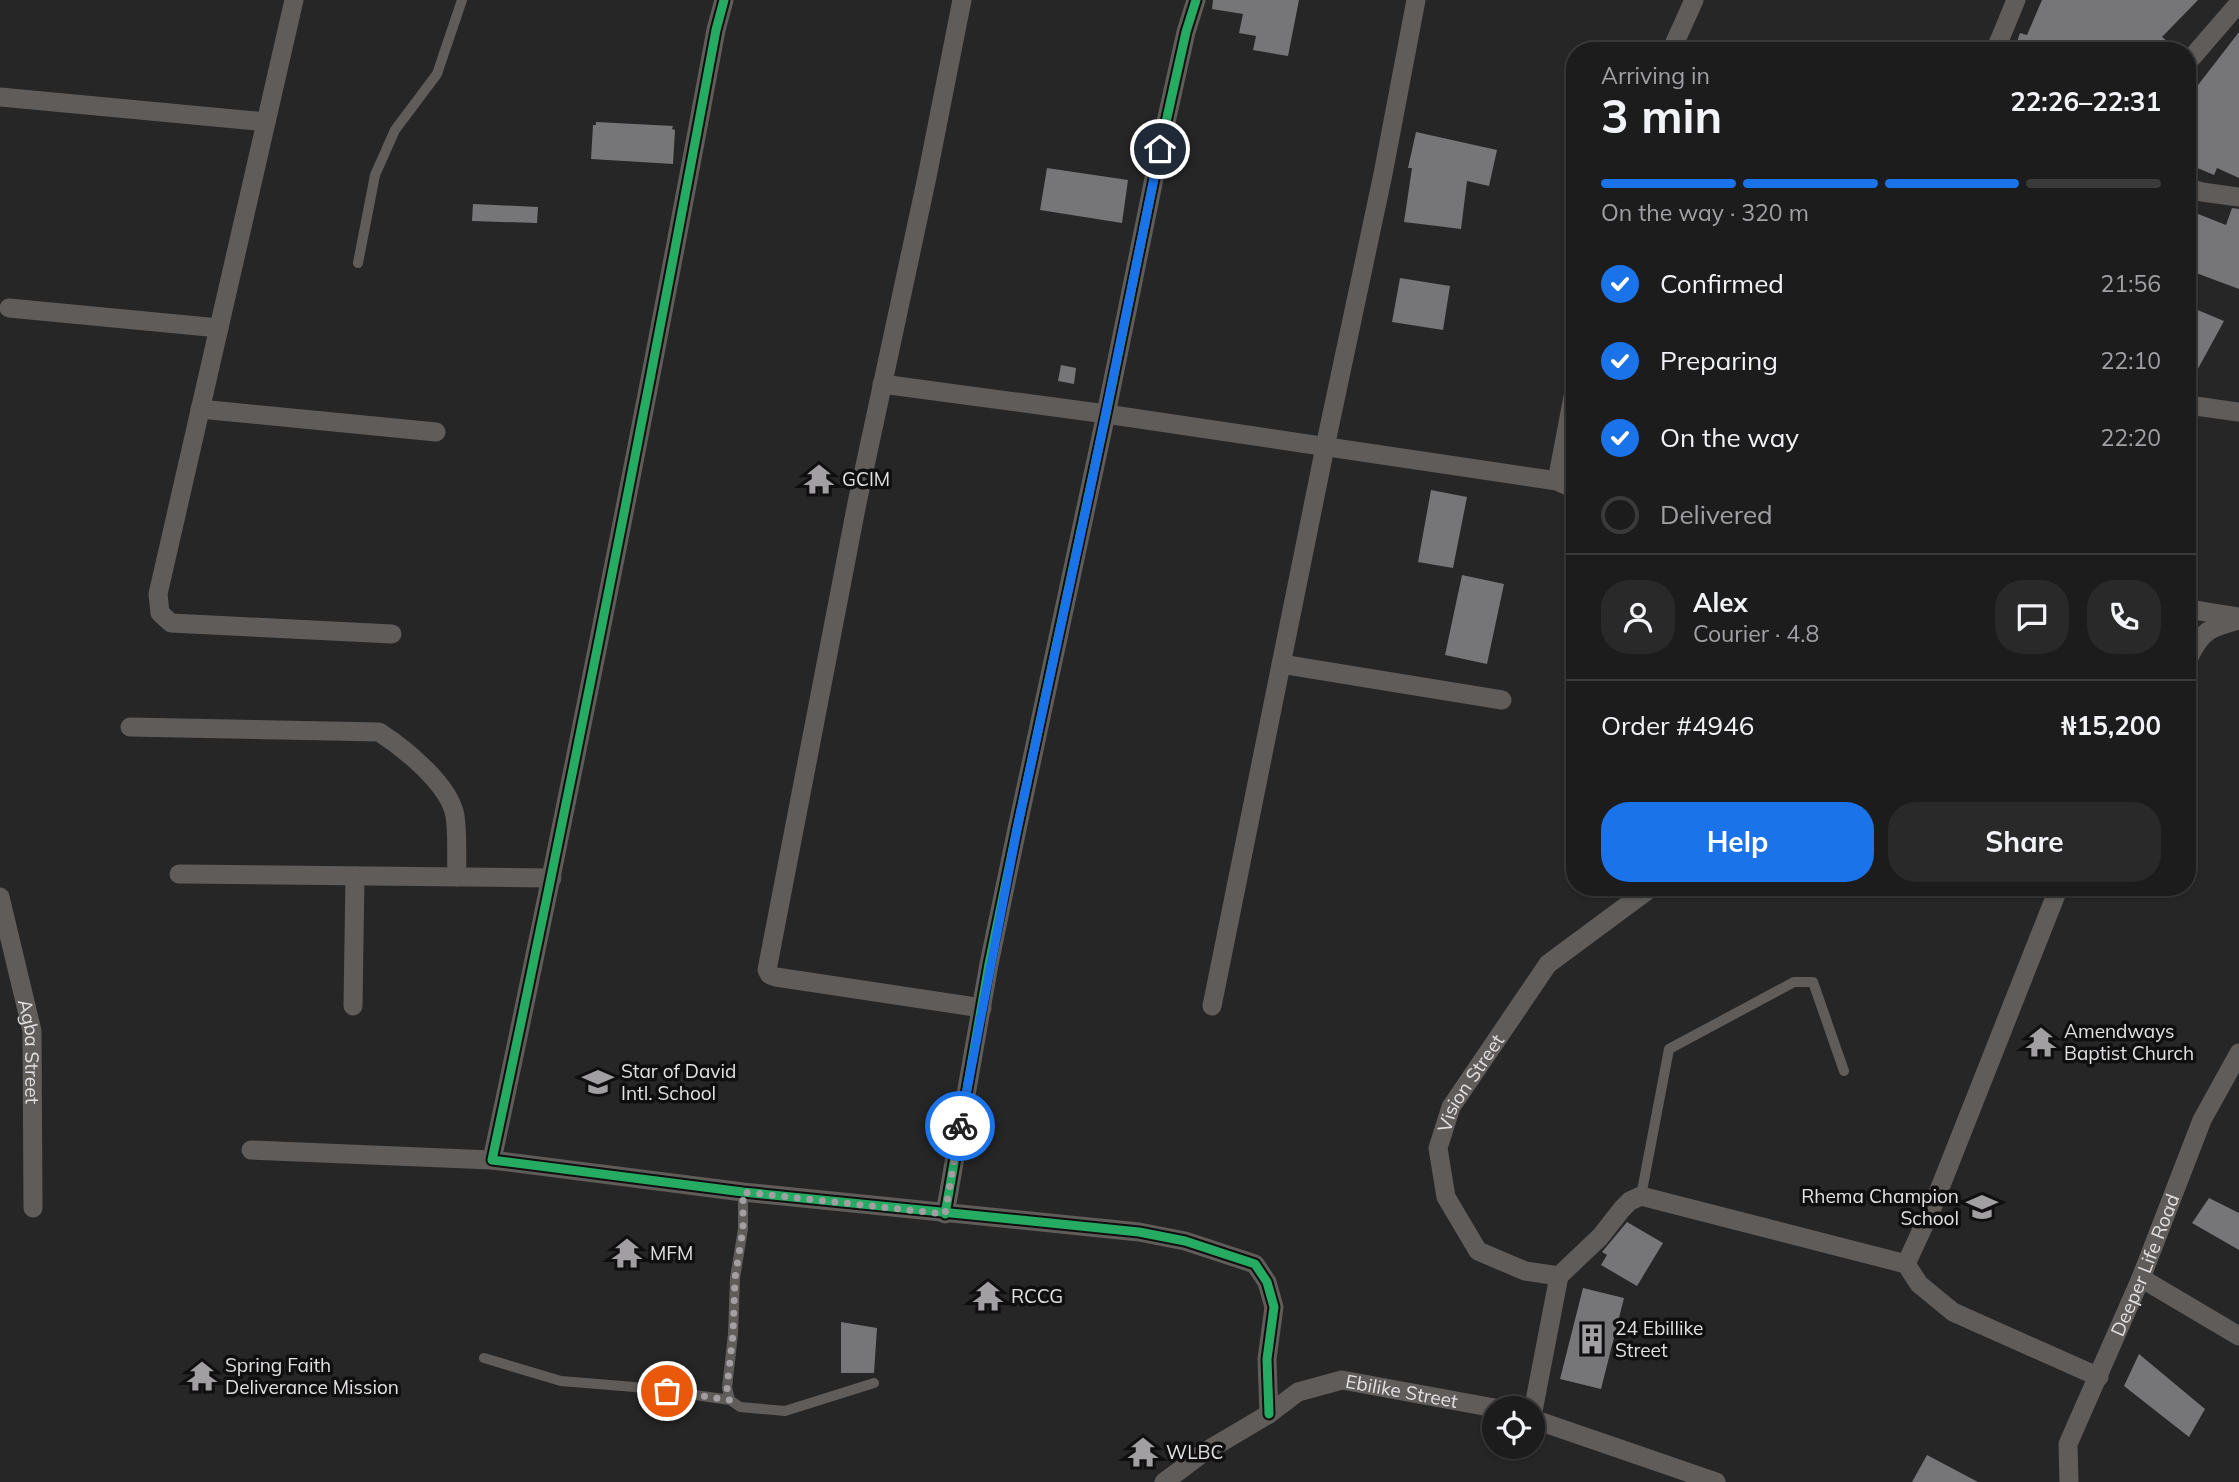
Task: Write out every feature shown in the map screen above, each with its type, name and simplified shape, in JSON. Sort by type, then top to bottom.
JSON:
[{"type":"street","points":[[294,0],[158,594],[160,613],[171,623],[392,634]]},
{"type":"street","points":[[492,1160],[635,465],[716,30],[724,0]]},
{"type":"street","points":[[962,0],[857,503],[767,970],[770,975],[776,977],[982,1008]]},
{"type":"street","points":[[945,1214],[1017,829],[1163,136],[1196,0]]},
{"type":"street","points":[[1212,1006],[1383,174],[1416,0]]},
{"type":"street","points":[[1675,42],[1694,0]]},
{"type":"street","points":[[1999,42],[2016,0]]},
{"type":"street","points":[[2196,53],[2239,3]]},
{"type":"street","points":[[0,96],[266,122]]},
{"type":"street","points":[[2196,190],[2239,197]]},
{"type":"street","points":[[9,308],[219,328]]},
{"type":"street","points":[[882,384],[1106,414],[1566,485]]},
{"type":"street","points":[[2196,406],[2239,412]]},
{"type":"street","points":[[200,409],[436,432]]},
{"type":"street","points":[[2196,611],[2239,619]]},
{"type":"street","points":[[2196,643],[2212,627],[2239,619]]},
{"type":"street","points":[[1281,664],[1502,699]]},
{"type":"street","points":[[131,727],[379,732],[442,786],[455,814],[457,877]]},
{"type":"street","points":[[179,874],[552,878]]},
{"type":"street","points":[[353,1006],[355,876]]},
{"type":"street","name":"Vision Street","points":[[1559,1276],[1525,1271],[1478,1251],[1446,1197],[1438,1148],[1451,1107],[1548,964],[1640,896]]},
{"type":"street","points":[[1906,1264],[1932,1209],[2055,896]]},
{"type":"street","name":"Agba Street","points":[[0,897],[32,1031],[33,1208]]},
{"type":"street","name":"Deeper Life Road","points":[[2069,1482],[2068,1444],[2141,1278],[2202,1120],[2239,1053]]},
{"type":"street","points":[[251,1150],[492,1160],[743,1192],[1139,1232],[1185,1241],[1255,1264],[1267,1282],[1274,1307],[1267,1359],[1269,1414]]},
{"type":"street","points":[[1536,1396],[1559,1276],[1600,1237],[1622,1209],[1641,1196],[1906,1264],[1919,1284],[1953,1312],[2099,1377]]},
{"type":"street","points":[[2141,1278],[2239,1336]]},
{"type":"street","name":"Ebilike Street","points":[[1164,1482],[1203,1453],[1269,1414],[1298,1392],[1342,1380],[1482,1406]]},
{"type":"street","points":[[1545,1423],[1688,1477],[1716,1482]]},
{"type":"lane","points":[[358,263],[375,175],[395,130],[437,74],[462,0]]},
{"type":"lane","points":[[1641,1196],[1669,1049],[1794,982],[1813,982],[1844,1071]]},
{"type":"lane","points":[[730,1400],[727,1388],[735,1278],[743,1229],[743,1192]]},
{"type":"lane","points":[[484,1358],[561,1381],[646,1388],[730,1400],[740,1407],[785,1411],[874,1383]]},
{"type":"building","points":[[1213,0],[1299,0],[1288,56],[1253,50],[1256,36],[1239,33],[1243,14],[1212,9]]},
{"type":"building","points":[[2042,0],[2198,0],[2162,37],[2166,42],[2017,42],[2020,33],[2027,35]]},
{"type":"building","points":[[2239,32],[2239,178],[2217,168],[2214,175],[2196,167],[2196,88]]},
{"type":"building","points":[[596,122],[673,126],[673,164],[591,159],[593,125],[596,125]]},
{"type":"building","points":[[1416,132],[1497,150],[1489,186],[1467,181],[1461,229],[1404,222],[1412,168],[1408,168]]},
{"type":"building","points":[[1047,168],[1128,180],[1122,223],[1040,210]]},
{"type":"building","points":[[473,204],[538,207],[537,223],[472,221]]},
{"type":"building","points":[[2232,208],[2239,209],[2239,289],[2196,273],[2196,213],[2226,225]]},
{"type":"building","points":[[1400,278],[1450,286],[1443,330],[1392,322]]},
{"type":"building","points":[[2196,309],[2224,321],[2196,372]]},
{"type":"building","points":[[1061,365],[1076,368],[1074,384],[1058,381]]},
{"type":"building","points":[[1431,490],[1467,497],[1453,568],[1418,562]]},
{"type":"building","points":[[1462,575],[1504,584],[1487,664],[1445,655]]},
{"type":"building","points":[[2209,1198],[2239,1213],[2239,1250],[2192,1223]]},
{"type":"building","points":[[1627,1222],[1663,1243],[1637,1286],[1601,1265],[1607,1255],[1602,1252]]},
{"type":"building","name":"24 Ebillike Street","points":[[1583,1288],[1624,1298],[1601,1389],[1560,1379]]},
{"type":"building","points":[[841,1322],[877,1328],[874,1373],[841,1373]]},
{"type":"building","points":[[2139,1354],[2205,1409],[2189,1437],[2124,1386]]},
{"type":"building","points":[[1927,1455],[1978,1482],[1912,1482]]},
{"type":"cycle path","points":[[724,0],[580,737],[492,1160],[743,1192],[1139,1232],[1185,1241],[1255,1264],[1267,1282],[1274,1307],[1267,1359],[1269,1414]]},
{"type":"cycle path","points":[[945,1214],[989,964],[1160,149],[1186,32],[1196,0]]},
{"type":"way so far","points":[[667,1391],[730,1400],[727,1388],[735,1278],[743,1229],[743,1192],[945,1214],[960,1126]]},
{"type":"place","name":"GCIM","points":[[819,479]]},
{"type":"place","name":"Amendways Baptist Church","points":[[2041,1042]]},
{"type":"place","name":"Star of David Intl. School","points":[[598,1082]]},
{"type":"place","name":"Rhema Champion School","points":[[1982,1207]]},
{"type":"place","name":"MFM","points":[[627,1253]]},
{"type":"place","name":"RCCG","points":[[988,1296]]},
{"type":"place","name":"24 Ebillike Street","points":[[1592,1339]]},
{"type":"place","name":"Spring Faith Deliverance Mission","points":[[202,1376]]},
{"type":"place","name":"WLBC","points":[[1143,1452]]},
{"type":"route","points":[[960,1126],[989,964],[1160,149]]}]
